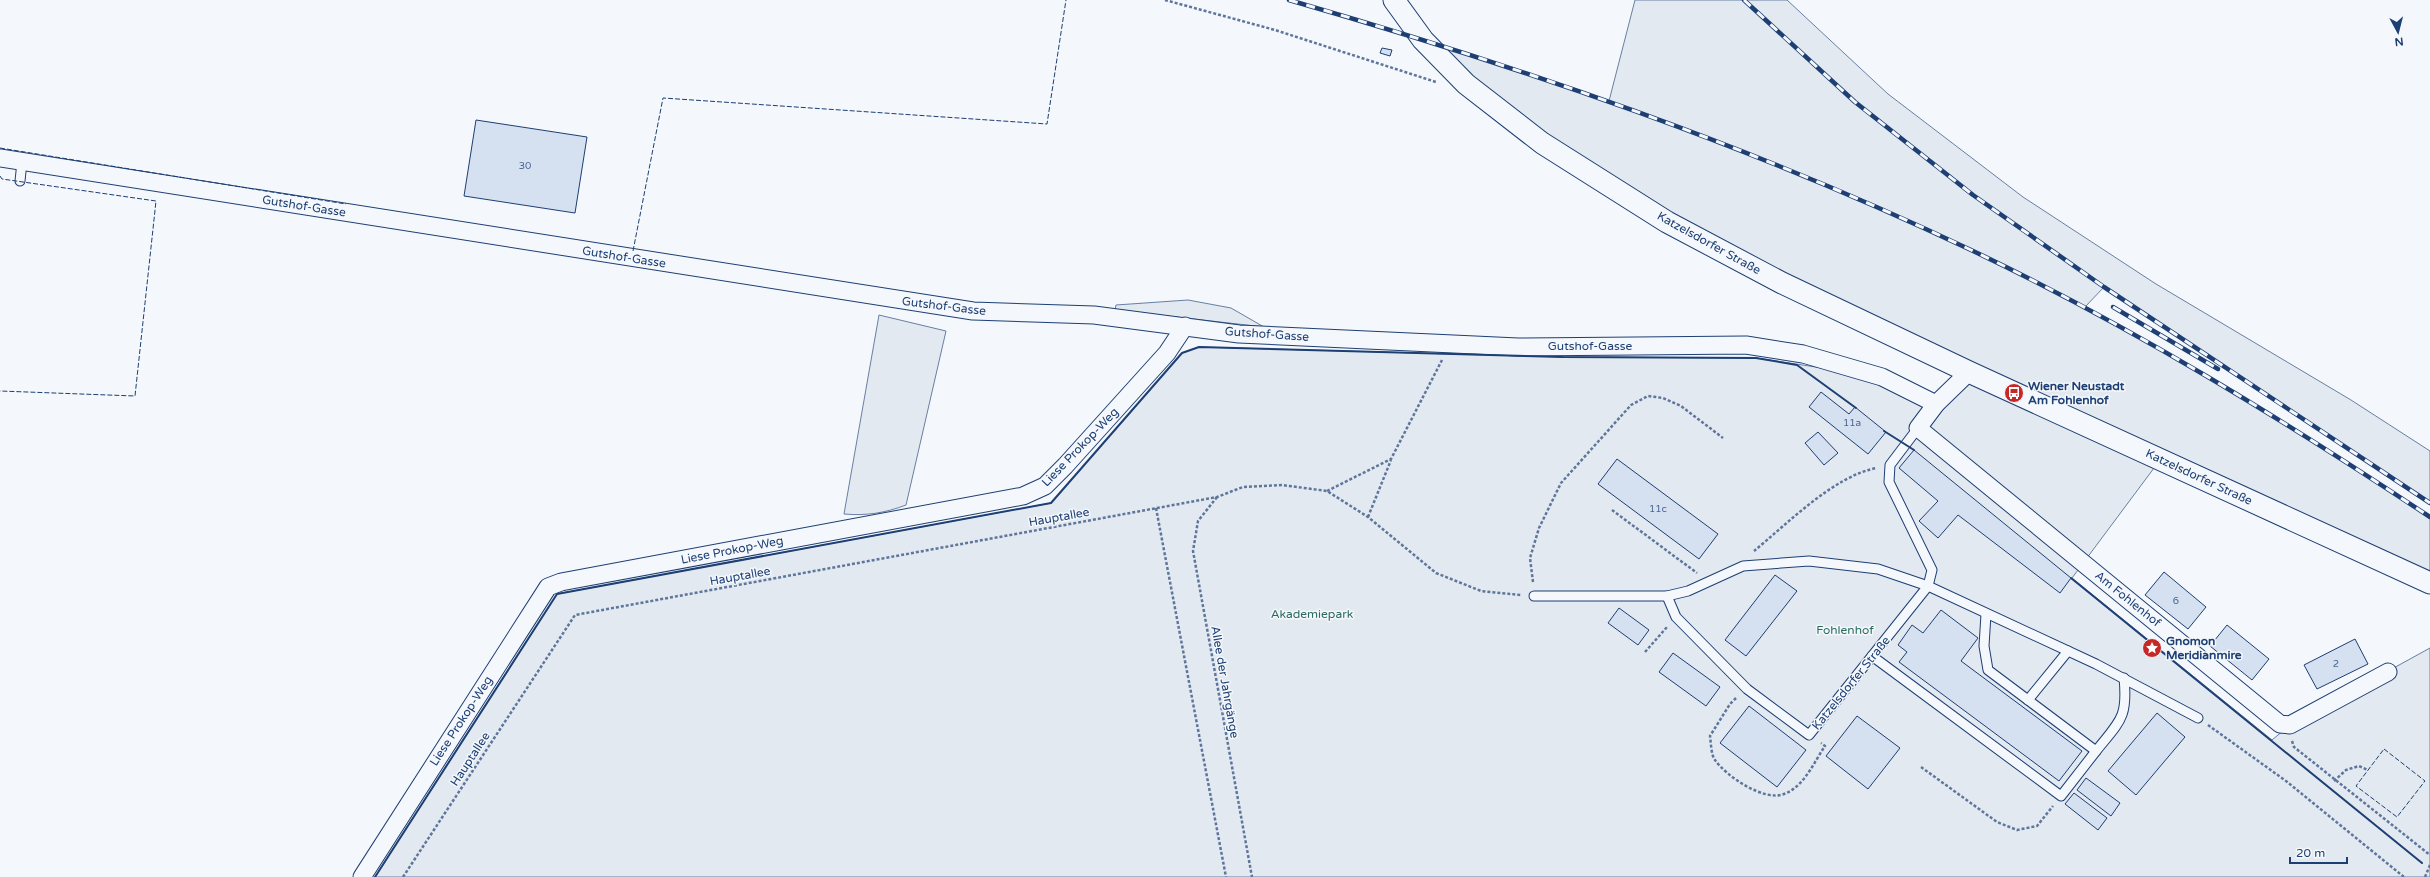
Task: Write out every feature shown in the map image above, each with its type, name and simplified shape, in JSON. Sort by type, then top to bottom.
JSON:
[{"type":"street","name":"Katzelsdorfer Straße","points":[[1394,0],[1422,40],[1466,84],[1542,143],[1667,222],[1782,283],[1968,372],[2430,582]]},
{"type":"street","name":"Gutshof-Gasse","points":[[0,158],[973,311],[1094,315],[1239,334],[1518,347],[1746,345],[1803,354],[1882,377],[1936,404]]},
{"type":"street","name":"Liese Prokop-Weg","points":[[362,877],[548,587],[576,579],[1023,496],[1045,486],[1065,466],[1167,353],[1185,326]]},
{"type":"street","points":[[1918,428],[1936,404],[1968,372]]},
{"type":"street","name":"Am Fohlenhof","points":[[1918,428],[2280,724]]},
{"type":"street","points":[[2280,724],[2290,725],[2388,672]]},
{"type":"lane","points":[[20,181],[22,162]]},
{"type":"lane","points":[[1918,428],[1890,465],[1889,482],[1932,570],[1928,586]]},
{"type":"lane","points":[[1534,596],[1667,596],[1688,591],[1743,566],[1809,561],[1878,569],[1928,586],[2124,678],[2198,718]]},
{"type":"lane","name":"Katzelsdorfer Straße","points":[[1667,596],[1676,617],[1747,689],[1809,735],[1928,586]]},
{"type":"lane","points":[[1986,614],[1984,646],[1988,670],[2096,751]]},
{"type":"lane","points":[[2028,700],[2068,652]]},
{"type":"lane","points":[[1872,656],[2061,796],[2122,719],[2126,698],[2124,678]]},
{"type":"path","points":[[1165,0],[1275,30],[1441,84]]},
{"type":"path","points":[[1368,517],[1391,459],[1446,353]]},
{"type":"path","points":[[1327,491],[1368,517],[1436,573],[1481,591],[1534,596],[1530,558],[1539,528],[1561,483],[1631,405],[1648,396],[1663,398],[1681,406],[1723,438]]},
{"type":"path","points":[[1327,491],[1391,459]]},
{"type":"path","points":[[1743,566],[1751,554],[1833,486],[1863,470],[1890,465]]},
{"type":"path","name":"Hauptallee","points":[[403,877],[575,615],[1217,497],[1243,487],[1282,486],[1327,491]]},
{"type":"path","name":"Allee der Jahrgänge","points":[[1217,497],[1198,521],[1193,551],[1252,877]]},
{"type":"path","points":[[1156,508],[1226,877]]},
{"type":"path","points":[[1612,510],[1709,581]]},
{"type":"path","points":[[1646,652],[1676,617]]},
{"type":"path","points":[[1747,689],[1730,704],[1710,736],[1714,759],[1737,781],[1762,793],[1783,795],[1800,784],[1825,746],[1809,735]]},
{"type":"path","points":[[2198,718],[2286,781],[2404,877]]},
{"type":"path","points":[[2280,724],[2289,732],[2294,746],[2334,781],[2430,855]]},
{"type":"path","points":[[2334,781],[2346,770],[2359,766],[2368,770]]},
{"type":"path","points":[[1921,767],[1997,822],[2018,830],[2037,826],[2061,796]]},
{"type":"path","points":[[2425,877],[2430,865]]},
{"type":"green space","name":"Akademiepark","points":[[1635,0],[1787,0],[1888,94],[2023,197],[2156,284],[2351,400],[2430,451],[2430,503],[2104,287],[2085,307],[2214,379],[2430,517],[2430,582],[2160,460],[2072,578],[2272,740],[2290,725],[2430,648],[2430,877],[375,877],[557,594],[1051,503],[1182,353],[1199,347],[1563,357],[1756,358],[1882,377],[1936,403],[1968,372],[1542,143],[1423,40],[1609,101]]},
{"type":"green space","points":[[1188,300],[1231,308],[1264,327],[1115,310],[1116,305]]},
{"type":"green space","points":[[879,315],[946,331],[906,505],[875,513],[860,515],[844,514]]},
{"type":"building","points":[[1382,48],[1392,50],[1390,56],[1380,53]]},
{"type":"building","points":[[476,120],[587,137],[575,213],[464,196]]},
{"type":"building","points":[[1821,392],[1849,414],[1855,407],[1886,432],[1868,454],[1809,407]]},
{"type":"building","points":[[1818,432],[1838,453],[1824,465],[1805,443]]},
{"type":"building","points":[[1914,450],[2071,578],[2060,593],[1958,515],[1938,538],[1919,521],[1938,501],[1899,468]]},
{"type":"building","points":[[1617,459],[1718,534],[1699,559],[1598,484]]},
{"type":"building","points":[[2164,572],[2206,607],[2188,629],[2145,595]]},
{"type":"building","points":[[1775,575],[1797,591],[1746,656],[1725,640]]},
{"type":"building","points":[[1619,608],[1649,630],[1638,645],[1608,623]]},
{"type":"building","points":[[1941,610],[1978,638],[1961,661],[2082,751],[2059,781],[1899,662],[1907,652],[1898,645],[1912,625],[1923,633]]},
{"type":"building","points":[[2227,625],[2269,659],[2252,680],[2210,646]]},
{"type":"building","points":[[2355,639],[2368,664],[2317,689],[2304,665]]},
{"type":"building","points":[[1673,653],[1720,687],[1706,706],[1659,672]]},
{"type":"building","points":[[1749,706],[1806,750],[1777,787],[1720,743]]},
{"type":"building","points":[[2157,713],[2185,737],[2136,795],[2108,771]]},
{"type":"building","points":[[1857,716],[1900,748],[1868,789],[1826,756]]},
{"type":"building","points":[[2086,778],[2120,803],[2111,816],[2077,790]]},
{"type":"building","points":[[2074,793],[2107,818],[2098,830],[2065,804]]},
{"type":"railway","points":[[1289,0],[1463,53],[1635,111],[1805,176],[1888,212],[2031,279],[2148,342],[2262,409],[2430,517]]},
{"type":"railway","points":[[1744,0],[1855,102],[1973,195],[2104,287],[2430,503]]},
{"type":"railway","points":[[2113,307],[2218,369]]},
{"type":"fence","points":[[633,251],[663,98],[1047,124],[1066,0]]},
{"type":"fence","points":[[0,148],[346,204]]},
{"type":"fence","points":[[0,176],[2,179],[156,201],[135,396],[0,391]]},
{"type":"fence","points":[[2384,749],[2425,781],[2397,817],[2356,786],[2384,749]]},
{"type":"wall","points":[[375,877],[557,594],[1051,503],[1182,353],[1199,347],[1563,357],[1756,358],[1797,365],[1856,408]]},
{"type":"wall","points":[[1884,431],[1914,450]]},
{"type":"wall","points":[[2071,578],[2422,863]]},
{"type":"place","name":"Wiener Neustadt Am Fohlenhof","points":[[2014,393]]},
{"type":"place","name":"Gnomon Meridianmire","points":[[2152,648]]},
{"type":"park label","name":"Fohlenhof","points":[[1845,630]]}]
